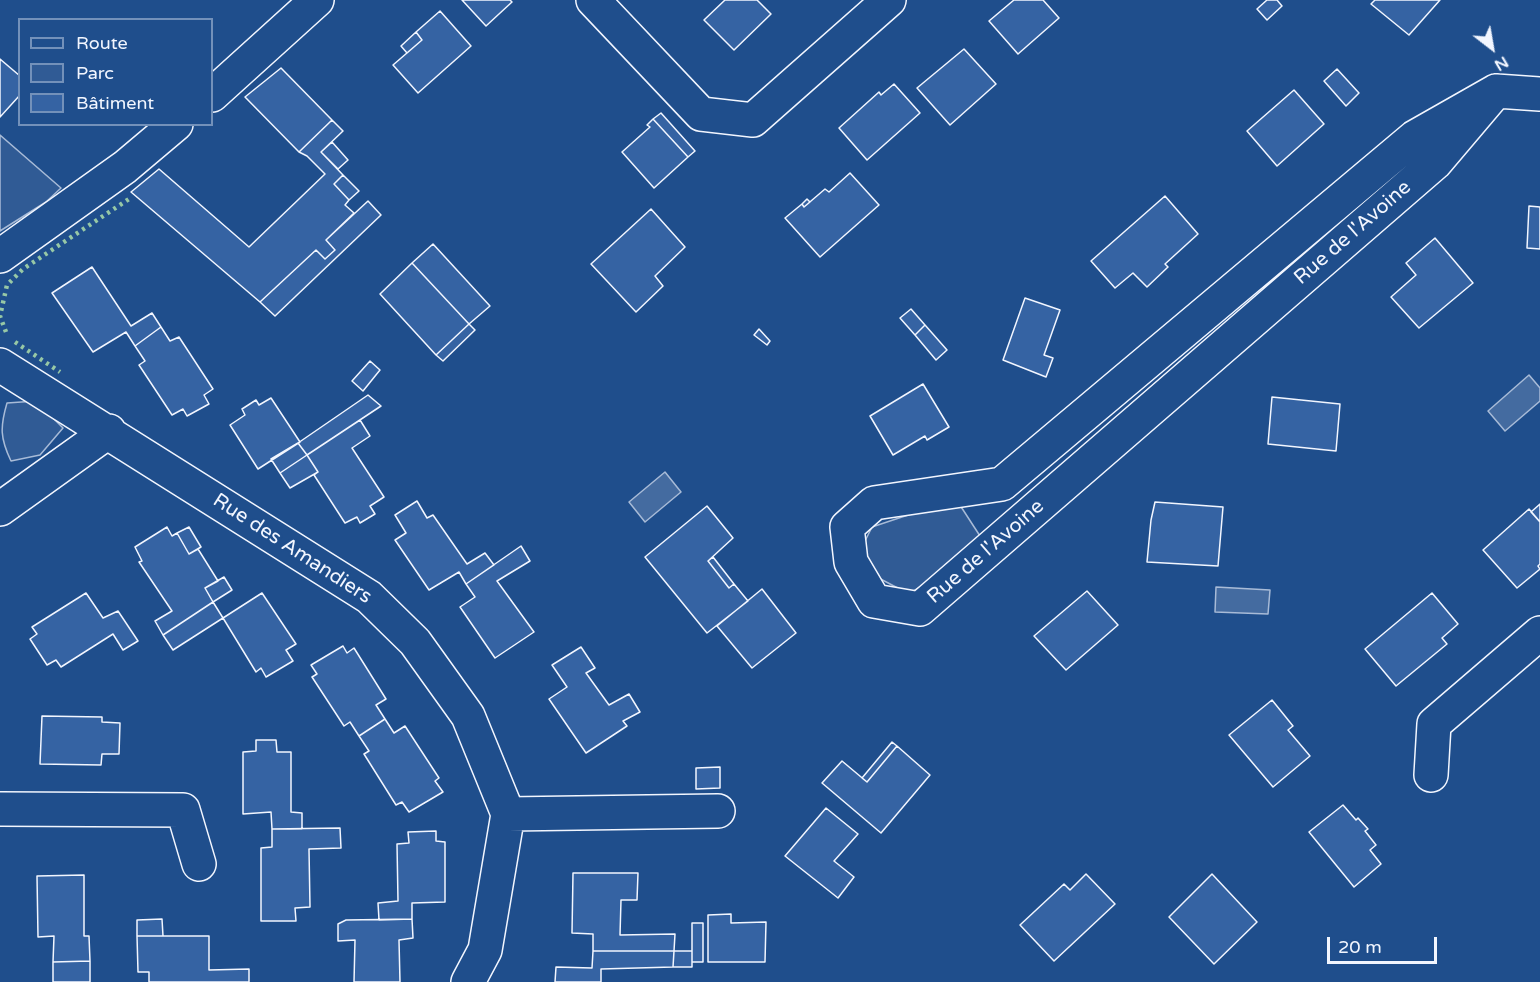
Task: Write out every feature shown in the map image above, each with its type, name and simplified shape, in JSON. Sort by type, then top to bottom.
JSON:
[{"type":"street","points":[[213,94],[317,0]]},
{"type":"street","points":[[593,0],[701,114],[753,120],[889,0]]},
{"type":"street","points":[[1496,91],[1540,94]]},
{"type":"street","name":"Rue de l'Avoine","points":[[1496,91],[1435,163],[920,609],[874,601],[851,562],[847,527],[874,503],[1002,484],[1414,137],[1496,91]]},
{"type":"street","points":[[0,256],[124,167],[174,126]]},
{"type":"street","name":"Rue des Amandiers","points":[[0,365],[369,597],[414,642],[468,716],[508,814]]},
{"type":"street","points":[[0,509],[108,431]]},
{"type":"street","points":[[1002,484],[1002,537]]},
{"type":"street","points":[[1431,775],[1434,724],[1540,633]]},
{"type":"street","points":[[0,809],[183,810],[198,864]]},
{"type":"street","points":[[468,982],[485,950],[508,814],[718,812]]},
{"type":"green space","points":[[0,135],[61,188],[46,202],[0,231]]},
{"type":"green space","points":[[36,401],[63,428],[40,455],[11,461],[2,432],[7,403]]},
{"type":"green space","points":[[956,499],[980,536],[943,572],[909,594],[873,575],[862,547],[872,527]]},
{"type":"shaded area","points":[[1529,375],[1540,388],[1540,401],[1505,431],[1488,411]]},
{"type":"shaded area","points":[[665,472],[681,492],[645,522],[629,502]]},
{"type":"shaded area","points":[[1216,587],[1270,590],[1268,614],[1215,612]]},
{"type":"building","points":[[462,0],[510,0],[512,2],[486,26]]},
{"type":"building","points":[[725,0],[757,0],[771,14],[734,50],[704,20]]},
{"type":"building","points":[[1014,0],[1043,0],[1059,18],[1018,54],[989,21]]},
{"type":"building","points":[[1267,0],[1277,0],[1282,6],[1267,20],[1257,9]]},
{"type":"building","points":[[1375,0],[1440,0],[1409,35],[1371,4]]},
{"type":"building","points":[[440,11],[471,46],[418,93],[393,65],[422,40],[416,32]]},
{"type":"building","points":[[416,32],[422,40],[407,53],[401,46]]},
{"type":"building","points":[[964,49],[996,84],[950,125],[917,88]]},
{"type":"building","points":[[0,59],[18,74],[18,97],[0,117]]},
{"type":"building","points":[[281,68],[332,120],[299,152],[245,97]]},
{"type":"building","points":[[1337,69],[1359,93],[1346,106],[1324,81]]},
{"type":"building","points":[[894,84],[920,113],[867,160],[839,128],[879,92],[881,95]]},
{"type":"building","points":[[1294,90],[1324,124],[1277,166],[1247,131]]},
{"type":"building","points":[[661,113],[695,151],[688,157],[653,119]]},
{"type":"building","points":[[653,119],[688,157],[654,188],[622,152],[650,127],[647,125]]},
{"type":"building","points":[[332,120],[343,131],[321,152],[343,175],[334,184],[349,200],[345,205],[354,213],[326,240],[335,250],[325,259],[316,250],[260,302],[131,192],[159,169],[249,247],[325,174],[307,156],[299,152]]},
{"type":"building","points":[[332,142],[348,160],[338,169],[321,152]]},
{"type":"building","points":[[850,173],[879,205],[820,257],[785,218],[802,204],[804,207],[825,189],[829,192]]},
{"type":"building","points":[[343,175],[359,191],[349,200],[334,184]]},
{"type":"building","points":[[1165,196],[1198,234],[1165,264],[1168,267],[1147,287],[1133,273],[1115,288],[1091,261]]},
{"type":"building","points":[[807,199],[810,202],[804,207],[802,204]]},
{"type":"building","points":[[368,201],[381,215],[275,316],[260,302],[316,250],[325,259],[335,250],[326,240]]},
{"type":"building","points":[[1529,206],[1540,207],[1540,249],[1527,248]]},
{"type":"building","points":[[651,209],[685,247],[655,276],[663,286],[636,312],[591,264]]},
{"type":"building","points":[[1435,238],[1473,283],[1419,328],[1391,297],[1416,275],[1406,263]]},
{"type":"building","points":[[433,244],[490,306],[469,324],[412,263]]},
{"type":"building","points":[[412,263],[469,324],[436,355],[380,294]]},
{"type":"building","points":[[92,267],[131,326],[152,313],[161,327],[135,346],[126,332],[93,352],[52,293]]},
{"type":"building","points":[[1025,298],[1060,310],[1044,355],[1053,358],[1046,377],[1003,360]]},
{"type":"building","points":[[911,309],[925,325],[915,335],[900,318]]},
{"type":"building","points":[[469,324],[475,330],[443,361],[436,355]]},
{"type":"building","points":[[925,325],[947,350],[936,360],[915,335]]},
{"type":"building","points":[[161,327],[170,341],[179,337],[213,389],[204,395],[209,404],[187,416],[183,409],[172,415],[139,365],[145,361],[135,346]]},
{"type":"building","points":[[759,329],[770,341],[767,345],[754,335]]},
{"type":"building","points":[[370,361],[380,370],[363,391],[352,381]]},
{"type":"building","points":[[923,384],[949,427],[927,440],[925,436],[893,455],[870,416]]},
{"type":"building","points":[[368,395],[381,406],[307,455],[298,443]]},
{"type":"building","points":[[1272,397],[1340,404],[1336,451],[1268,444]]},
{"type":"building","points":[[271,398],[300,442],[258,469],[230,425],[245,415],[242,409],[256,400],[259,405]]},
{"type":"building","points":[[360,420],[370,436],[352,448],[384,497],[370,506],[375,514],[360,523],[357,517],[345,523],[314,475],[318,472],[307,455]]},
{"type":"building","points":[[298,443],[307,455],[280,473],[271,459]]},
{"type":"building","points":[[307,455],[318,472],[290,488],[280,473]]},
{"type":"building","points":[[417,501],[427,518],[433,515],[467,564],[485,553],[494,565],[466,584],[459,572],[429,590],[395,540],[406,533],[395,515]]},
{"type":"building","points":[[1155,502],[1223,507],[1218,566],[1147,562]]},
{"type":"building","points":[[1540,504],[1540,522],[1531,512]]},
{"type":"building","points":[[707,506],[733,538],[708,561],[729,588],[734,584],[748,601],[707,633],[645,557]]},
{"type":"building","points":[[1529,509],[1540,522],[1540,564],[1538,566],[1540,569],[1517,588],[1483,550]]},
{"type":"building","points":[[167,527],[172,536],[177,533],[189,554],[198,549],[218,581],[205,588],[213,602],[163,635],[155,621],[172,611],[139,562],[142,561],[135,547]]},
{"type":"building","points":[[189,527],[201,547],[189,554],[177,533]]},
{"type":"building","points":[[521,546],[530,561],[497,581],[534,632],[495,658],[460,607],[475,597],[466,584]]},
{"type":"building","points":[[713,557],[734,584],[729,588],[708,561]]},
{"type":"building","points":[[224,577],[232,590],[213,602],[205,588]]},
{"type":"building","points":[[762,589],[796,633],[752,668],[717,626]]},
{"type":"building","points":[[1087,591],[1118,625],[1066,670],[1034,636]]},
{"type":"building","points":[[86,593],[103,618],[118,611],[138,641],[123,650],[113,634],[61,667],[56,660],[47,665],[30,639],[37,634],[32,627]]},
{"type":"building","points":[[262,593],[296,644],[286,650],[293,661],[266,677],[261,668],[256,672],[223,618]]},
{"type":"building","points":[[1432,593],[1458,624],[1442,638],[1447,644],[1396,686],[1365,649]]},
{"type":"building","points":[[213,602],[223,618],[173,650],[163,635]]},
{"type":"building","points":[[343,646],[347,653],[354,648],[386,699],[376,705],[385,719],[359,736],[350,722],[344,726],[312,677],[317,674],[311,665]]},
{"type":"building","points":[[581,647],[595,668],[586,673],[609,705],[629,694],[640,712],[623,721],[627,726],[586,753],[549,699],[567,687],[552,665]]},
{"type":"building","points":[[1272,700],[1293,726],[1288,730],[1310,756],[1273,787],[1229,735]]},
{"type":"building","points":[[42,716],[102,717],[102,722],[120,723],[119,754],[102,754],[101,765],[40,764]]},
{"type":"building","points":[[385,719],[394,733],[405,726],[439,778],[435,781],[443,792],[409,812],[402,802],[396,805],[364,754],[369,751],[359,736]]},
{"type":"building","points":[[256,740],[276,740],[277,752],[291,752],[291,812],[302,813],[302,829],[272,829],[271,812],[243,814],[243,752],[256,751]]},
{"type":"building","points":[[892,742],[897,746],[867,782],[862,778]]},
{"type":"building","points":[[897,746],[930,775],[881,833],[822,783],[842,761],[867,782]]},
{"type":"building","points":[[720,767],[720,788],[696,789],[696,768]]},
{"type":"building","points":[[1343,805],[1356,820],[1358,818],[1368,829],[1365,831],[1376,845],[1370,850],[1381,864],[1354,887],[1309,832]]},
{"type":"building","points":[[826,808],[858,834],[834,861],[854,877],[838,898],[785,856]]},
{"type":"building","points":[[340,828],[341,848],[309,849],[310,907],[295,908],[296,921],[261,921],[261,848],[272,847],[272,829]]},
{"type":"building","points":[[436,831],[436,841],[445,842],[445,902],[412,903],[412,919],[379,920],[378,903],[398,901],[397,844],[409,843],[408,832]]},
{"type":"building","points":[[573,873],[638,873],[637,900],[621,900],[620,935],[675,934],[674,951],[593,951],[593,934],[572,933]]},
{"type":"building","points":[[1086,874],[1115,904],[1054,961],[1020,925],[1064,884],[1070,890]]},
{"type":"building","points":[[1212,874],[1257,922],[1214,964],[1169,917]]},
{"type":"building","points":[[84,875],[84,936],[89,936],[90,961],[53,962],[54,936],[38,937],[37,876]]},
{"type":"building","points":[[731,914],[731,923],[766,922],[765,962],[708,962],[708,915]]},
{"type":"building","points":[[162,919],[163,936],[137,936],[137,920]]},
{"type":"building","points":[[412,919],[413,938],[399,940],[400,982],[354,982],[355,940],[338,941],[338,924],[346,920]]},
{"type":"building","points":[[692,923],[703,923],[703,962],[692,962]]},
{"type":"building","points":[[137,936],[209,936],[209,970],[249,969],[249,982],[149,982],[149,972],[138,972]]},
{"type":"building","points":[[593,951],[674,951],[673,967],[601,969],[601,982],[555,982],[556,967],[592,968]]},
{"type":"building","points":[[674,951],[692,951],[692,967],[673,967]]},
{"type":"building","points":[[90,961],[90,982],[53,982],[53,962]]},
{"type":"hedge","points":[[6,332],[0,316],[7,285],[23,269],[132,197]]},
{"type":"hedge","points":[[15,342],[60,372]]}]
